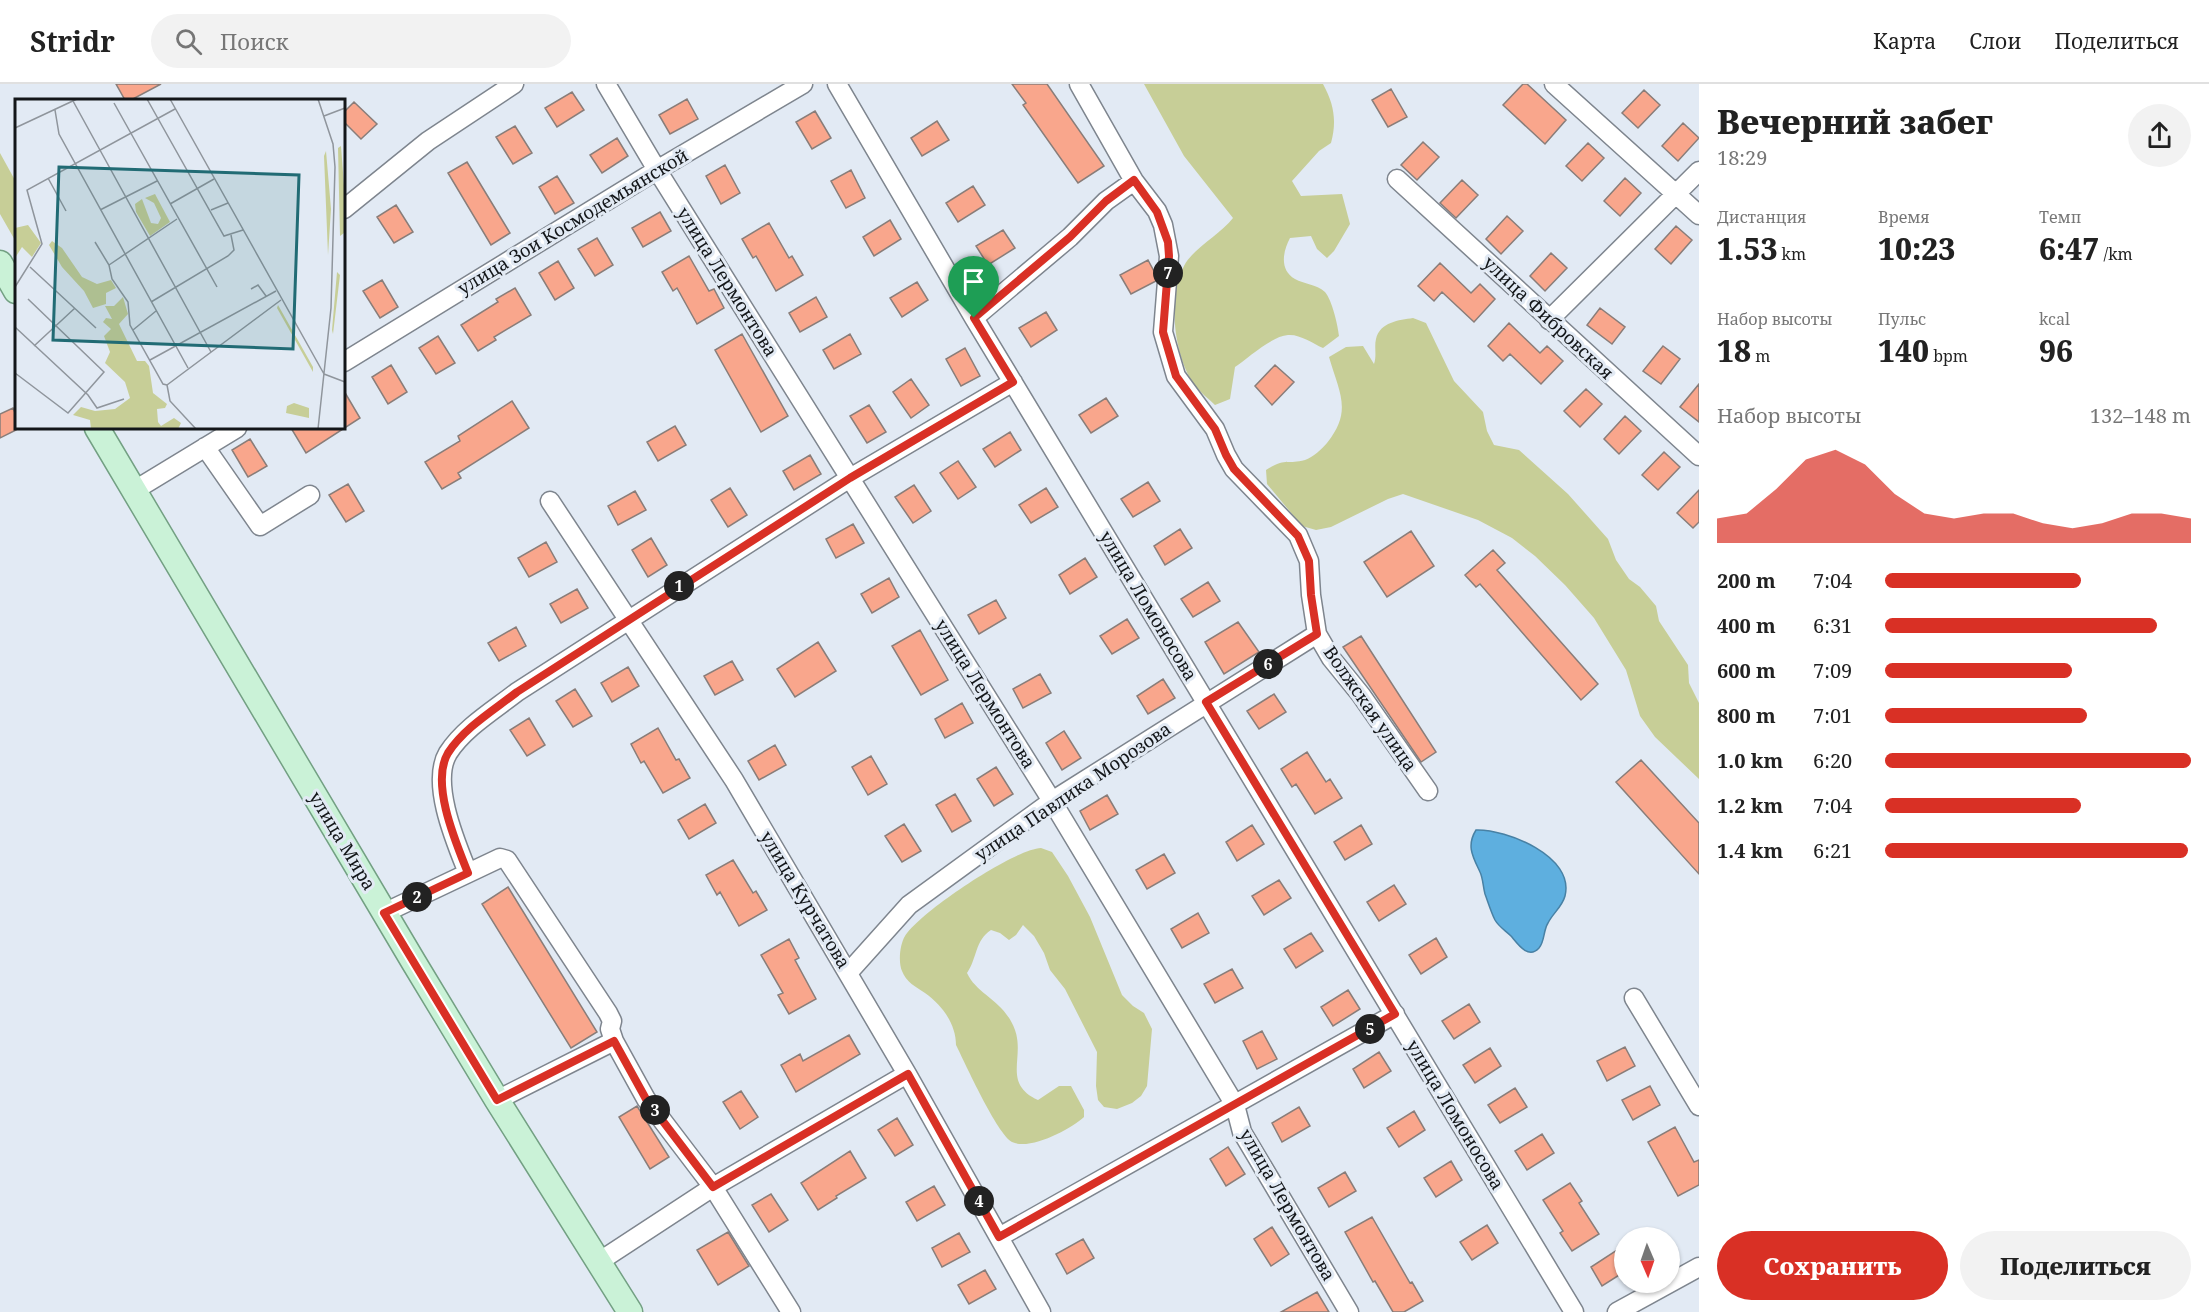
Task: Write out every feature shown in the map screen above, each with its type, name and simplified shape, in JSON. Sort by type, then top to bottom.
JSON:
[{"type":"main road","points":[[0,263],[15,289]]},
{"type":"main road","name":"улица Мира","points":[[98,429],[384,913],[497,1100],[630,1312]]},
{"type":"street","points":[[345,208],[428,141],[514,84]]},
{"type":"street","name":"улица Лермонтова","points":[[606,84],[657,170],[1052,801],[1235,1105],[1242,1132],[1349,1312]]},
{"type":"street","name":"улица Зои Космодемьянской","points":[[345,361],[657,170],[803,84]]},
{"type":"street","name":"улица Ломоносова","points":[[837,84],[974,318],[1574,1312]]},
{"type":"street","name":"Волжская улица","points":[[1079,84],[1134,180],[1157,212],[1168,242],[1163,332],[1176,376],[1215,429],[1234,469],[1298,536],[1309,561],[1317,634],[1331,658],[1361,694],[1428,791]]},
{"type":"street","points":[[1554,84],[1699,215]]},
{"type":"street","points":[[1549,320],[1699,171]]},
{"type":"street","name":"улица Фибровская","points":[[1397,179],[1699,456]]},
{"type":"street","points":[[974,318],[1070,237],[1106,201],[1134,180]]},
{"type":"street","points":[[468,873],[445,806],[443,767],[447,755],[456,742],[479,721],[517,692],[850,478],[1013,382]]},
{"type":"street","points":[[135,490],[235,429]]},
{"type":"street","points":[[205,447],[260,526],[310,495]]},
{"type":"street","name":"улица Курчатова","points":[[550,501],[734,780],[908,1074],[1041,1312]]},
{"type":"street","name":"улица Павлика Морозова","points":[[848,973],[909,905],[1052,801],[1317,634]]},
{"type":"street","points":[[384,913],[500,858],[513,865],[608,1013],[612,1021],[610,1029],[614,1041],[646,1099],[713,1187],[791,1312]]},
{"type":"street","points":[[1634,998],[1699,1106]]},
{"type":"street","points":[[999,1237],[1395,1014]]},
{"type":"street","points":[[497,1100],[614,1041]]},
{"type":"street","points":[[600,1261],[713,1187],[908,1074]]},
{"type":"street","points":[[1617,1312],[1699,1267]]},
{"type":"green space","points":[[1144,84],[1323,84],[1332,106],[1334,127],[1331,143],[1319,151],[1292,181],[1301,196],[1342,194],[1350,224],[1334,251],[1327,258],[1317,249],[1311,236],[1290,238],[1284,260],[1286,271],[1290,275],[1318,287],[1328,296],[1339,336],[1323,348],[1292,335],[1275,339],[1235,367],[1230,399],[1215,405],[1195,386],[1188,374],[1178,344],[1174,310],[1179,279],[1188,259],[1233,218],[1184,156]]},
{"type":"green space","points":[[0,153],[15,180],[15,240],[0,214]]},
{"type":"green space","points":[[1413,318],[1426,323],[1454,381],[1483,412],[1487,431],[1494,445],[1519,450],[1568,494],[1608,539],[1616,560],[1629,579],[1640,587],[1656,606],[1659,621],[1688,665],[1689,683],[1699,703],[1699,779],[1655,737],[1640,716],[1626,670],[1594,618],[1565,585],[1512,538],[1478,520],[1403,494],[1331,527],[1316,530],[1302,526],[1267,484],[1266,470],[1282,462],[1308,459],[1323,448],[1335,432],[1340,421],[1342,401],[1329,357],[1346,347],[1363,346],[1374,364],[1378,333],[1386,325]]},
{"type":"green space","points":[[1041,848],[1052,852],[1068,876],[1090,917],[1122,995],[1144,1013],[1152,1029],[1147,1086],[1141,1096],[1132,1103],[1117,1109],[1104,1107],[1098,1100],[1096,1086],[1097,1052],[1065,989],[1050,970],[1044,953],[1034,936],[1023,925],[1009,940],[991,930],[986,934],[979,944],[967,973],[971,981],[1004,1012],[1015,1030],[1018,1050],[1017,1069],[1021,1086],[1038,1100],[1059,1086],[1071,1086],[1084,1110],[1084,1117],[1060,1133],[1029,1144],[1020,1144],[1012,1142],[998,1126],[956,1045],[951,1022],[931,998],[906,978],[900,963],[900,953],[905,936],[929,912],[990,870],[1028,851]]},
{"type":"water","points":[[1476,830],[1504,834],[1520,840],[1549,857],[1560,869],[1565,882],[1565,896],[1546,926],[1541,945],[1535,951],[1523,949],[1495,920],[1472,851],[1471,841]]},
{"type":"building","points":[[116,84],[161,84],[133,99],[124,99]]},
{"type":"building","points":[[1012,84],[1047,84],[1104,166],[1078,183],[1023,105],[1026,103]]},
{"type":"building","points":[[1523,84],[1527,84],[1566,120],[1545,144],[1503,105]]},
{"type":"building","points":[[1391,89],[1407,117],[1388,127],[1372,100]]},
{"type":"building","points":[[1644,90],[1660,105],[1638,128],[1622,113]]},
{"type":"building","points":[[572,92],[584,110],[557,127],[545,108]]},
{"type":"building","points":[[687,99],[698,119],[670,134],[659,115]]},
{"type":"building","points":[[354,102],[377,124],[361,139],[345,123],[345,111]]},
{"type":"building","points":[[815,111],[831,138],[812,149],[796,122]]},
{"type":"building","points":[[937,121],[949,140],[922,156],[911,138]]},
{"type":"building","points":[[1683,123],[1699,138],[1678,161],[1662,146]]},
{"type":"building","points":[[515,126],[532,153],[513,164],[496,137]]},
{"type":"building","points":[[617,138],[628,156],[602,173],[590,155]]},
{"type":"building","points":[[1423,142],[1439,157],[1417,180],[1401,165]]},
{"type":"building","points":[[1588,143],[1604,158],[1582,181],[1566,166]]},
{"type":"building","points":[[467,162],[510,233],[491,245],[448,173]]},
{"type":"building","points":[[725,165],[740,193],[721,204],[706,176]]},
{"type":"building","points":[[851,170],[865,198],[846,208],[831,181]]},
{"type":"building","points":[[557,176],[574,203],[555,214],[539,187]]},
{"type":"building","points":[[1625,178],[1641,193],[1620,216],[1604,201]]},
{"type":"building","points":[[1462,180],[1478,195],[1456,218],[1440,203]]},
{"type":"building","points":[[973,186],[985,205],[958,222],[946,203]]},
{"type":"building","points":[[396,205],[413,232],[394,243],[377,217]]},
{"type":"building","points":[[660,212],[671,231],[643,247],[632,228]]},
{"type":"building","points":[[1507,216],[1523,231],[1501,254],[1486,239]]},
{"type":"building","points":[[890,220],[901,239],[874,256],[863,237]]},
{"type":"building","points":[[769,223],[789,258],[792,256],[803,275],[776,291],[756,256],[753,258],[742,239]]},
{"type":"building","points":[[1676,226],[1692,240],[1671,264],[1655,249]]},
{"type":"building","points":[[1003,230],[1015,248],[988,265],[976,246]]},
{"type":"building","points":[[597,238],[613,265],[595,276],[578,249]]},
{"type":"building","points":[[1551,253],[1567,268],[1545,291],[1530,276]]},
{"type":"building","points":[[689,256],[709,291],[714,289],[724,308],[697,324],[677,288],[673,291],[662,272]]},
{"type":"building","points":[[1148,260],[1156,275],[1156,281],[1131,294],[1120,275]]},
{"type":"building","points":[[558,261],[574,288],[555,300],[539,273]]},
{"type":"building","points":[[1440,263],[1471,293],[1480,284],[1495,299],[1474,322],[1442,292],[1434,301],[1418,286]]},
{"type":"building","points":[[382,280],[398,307],[380,318],[363,291]]},
{"type":"building","points":[[917,282],[928,300],[902,317],[890,298]]},
{"type":"building","points":[[515,288],[531,315],[494,337],[496,340],[478,351],[461,325],[498,302],[496,299]]},
{"type":"building","points":[[816,297],[827,317],[800,332],[789,313]]},
{"type":"building","points":[[1600,308],[1625,327],[1612,344],[1587,325]]},
{"type":"building","points":[[1046,312],[1057,330],[1031,347],[1019,328]]},
{"type":"building","points":[[1509,323],[1540,353],[1547,346],[1563,361],[1541,384],[1510,354],[1503,361],[1488,346]]},
{"type":"building","points":[[742,334],[788,416],[761,432],[715,350]]},
{"type":"building","points":[[850,334],[861,354],[834,369],[823,350]]},
{"type":"building","points":[[438,336],[455,363],[436,374],[419,348]]},
{"type":"building","points":[[1663,346],[1680,359],[1661,384],[1643,371]]},
{"type":"building","points":[[965,348],[980,376],[961,386],[946,359]]},
{"type":"building","points":[[391,365],[407,392],[388,404],[372,377]]},
{"type":"building","points":[[1275,365],[1294,382],[1272,405],[1255,386]]},
{"type":"building","points":[[911,379],[929,405],[911,418],[893,392]]},
{"type":"building","points":[[1699,384],[1699,422],[1680,407]]},
{"type":"building","points":[[1586,389],[1602,404],[1580,427],[1564,411]]},
{"type":"building","points":[[345,393],[360,418],[345,428]]},
{"type":"building","points":[[1106,398],[1118,416],[1091,433],[1079,415]]},
{"type":"building","points":[[512,401],[529,428],[458,473],[461,478],[442,489],[425,462],[460,441],[458,436]]},
{"type":"building","points":[[869,405],[886,432],[867,443],[850,416]]},
{"type":"building","points":[[13,408],[16,430],[0,438],[0,414]]},
{"type":"building","points":[[1625,416],[1641,431],[1619,454],[1604,439]]},
{"type":"building","points":[[675,426],[686,445],[658,461],[647,442]]},
{"type":"building","points":[[292,429],[343,429],[306,453]]},
{"type":"building","points":[[1010,432],[1021,450],[995,467],[983,449]]},
{"type":"building","points":[[250,439],[267,466],[248,477],[232,450]]},
{"type":"building","points":[[1664,452],[1680,467],[1658,490],[1642,475]]},
{"type":"building","points":[[810,455],[821,474],[794,490],[783,471]]},
{"type":"building","points":[[958,461],[976,487],[958,499],[940,473]]},
{"type":"building","points":[[1148,482],[1160,501],[1133,517],[1121,499]]},
{"type":"building","points":[[348,484],[364,511],[346,522],[329,495]]},
{"type":"building","points":[[914,485],[931,511],[913,523],[895,497]]},
{"type":"building","points":[[730,488],[747,515],[728,527],[711,500]]},
{"type":"building","points":[[1046,488],[1058,507],[1031,523],[1019,505]]},
{"type":"building","points":[[1699,490],[1699,522],[1693,528],[1677,513]]},
{"type":"building","points":[[635,491],[646,510],[618,525],[608,506]]},
{"type":"building","points":[[853,524],[864,543],[836,558],[826,539]]},
{"type":"building","points":[[1180,529],[1192,548],[1165,565],[1154,546]]},
{"type":"building","points":[[1411,531],[1434,566],[1387,597],[1364,562]]},
{"type":"building","points":[[651,538],[667,565],[648,577],[632,550]]},
{"type":"building","points":[[546,542],[557,562],[529,577],[518,558]]},
{"type":"building","points":[[1493,550],[1505,563],[1497,570],[1598,684],[1581,700],[1480,584],[1476,587],[1465,575]]},
{"type":"building","points":[[1085,558],[1097,577],[1070,594],[1059,575]]},
{"type":"building","points":[[889,578],[899,597],[872,613],[861,594]]},
{"type":"building","points":[[1208,582],[1220,601],[1193,617],[1181,599]]},
{"type":"building","points":[[577,589],[588,608],[561,623],[550,604]]},
{"type":"building","points":[[996,600],[1006,618],[979,634],[968,615]]},
{"type":"building","points":[[1127,619],[1139,638],[1112,654],[1100,636]]},
{"type":"building","points":[[1238,622],[1259,652],[1224,674],[1205,642]]},
{"type":"building","points":[[516,627],[526,646],[499,661],[488,643]]},
{"type":"building","points":[[920,630],[948,680],[921,695],[892,646]]},
{"type":"building","points":[[1361,636],[1436,752],[1421,762],[1343,647]]},
{"type":"building","points":[[818,642],[836,671],[795,697],[777,669]]},
{"type":"building","points":[[732,661],[743,680],[715,695],[704,676]]},
{"type":"building","points":[[628,667],[639,686],[612,702],[601,683]]},
{"type":"building","points":[[1040,674],[1051,693],[1023,708],[1013,689]]},
{"type":"building","points":[[1163,679],[1175,698],[1148,714],[1137,696]]},
{"type":"building","points":[[575,689],[592,716],[573,727],[556,701]]},
{"type":"building","points":[[1274,694],[1286,712],[1259,729],[1247,711]]},
{"type":"building","points":[[962,703],[973,723],[945,738],[935,719]]},
{"type":"building","points":[[529,718],[545,745],[527,756],[510,730]]},
{"type":"building","points":[[658,728],[676,760],[679,759],[690,778],[663,793],[644,761],[641,763],[631,744]]},
{"type":"building","points":[[1064,731],[1081,758],[1062,770],[1046,743]]},
{"type":"building","points":[[775,745],[786,765],[759,780],[748,761]]},
{"type":"building","points":[[1307,752],[1326,782],[1330,779],[1342,798],[1315,814],[1296,784],[1292,787],[1281,769]]},
{"type":"building","points":[[871,756],[887,784],[868,795],[852,767]]},
{"type":"building","points":[[1641,760],[1699,823],[1699,874],[1616,782]]},
{"type":"building","points":[[996,767],[1013,794],[994,806],[977,779]]},
{"type":"building","points":[[955,794],[971,821],[952,832],[936,805]]},
{"type":"building","points":[[1107,795],[1118,814],[1090,830],[1080,811]]},
{"type":"building","points":[[705,804],[716,823],[689,839],[678,820]]},
{"type":"building","points":[[904,824],[921,851],[902,862],[885,836]]},
{"type":"building","points":[[1252,825],[1264,844],[1237,861],[1226,842]]},
{"type":"building","points":[[1361,825],[1372,844],[1345,860],[1334,842]]},
{"type":"building","points":[[1164,854],[1175,873],[1147,889],[1136,870]]},
{"type":"building","points":[[733,860],[753,893],[756,891],[767,910],[739,926],[720,892],[717,895],[706,875]]},
{"type":"building","points":[[1279,880],[1291,898],[1264,915],[1252,896]]},
{"type":"building","points":[[1394,885],[1406,904],[1379,921],[1367,902]]},
{"type":"building","points":[[508,887],[597,1032],[571,1048],[482,904]]},
{"type":"building","points":[[1198,913],[1209,933],[1182,948],[1171,929]]},
{"type":"building","points":[[1311,933],[1323,951],[1296,968],[1284,949]]},
{"type":"building","points":[[1436,938],[1447,957],[1421,974],[1409,955]]},
{"type":"building","points":[[789,939],[799,958],[795,960],[816,999],[789,1014],[778,995],[783,993],[761,955]]},
{"type":"building","points":[[1232,969],[1243,988],[1215,1003],[1204,984]]},
{"type":"building","points":[[1348,990],[1360,1009],[1333,1026],[1321,1007]]},
{"type":"building","points":[[1469,1004],[1480,1022],[1454,1039],[1442,1021]]},
{"type":"building","points":[[1262,1031],[1277,1059],[1257,1069],[1243,1041]]},
{"type":"building","points":[[849,1035],[860,1054],[796,1092],[781,1065],[800,1054],[803,1061]]},
{"type":"building","points":[[1625,1047],[1635,1066],[1607,1081],[1597,1061]]},
{"type":"building","points":[[1490,1048],[1501,1066],[1475,1083],[1463,1065]]},
{"type":"building","points":[[1379,1052],[1391,1071],[1364,1088],[1353,1069]]},
{"type":"building","points":[[1650,1086],[1660,1105],[1633,1120],[1622,1100]]},
{"type":"building","points":[[1515,1088],[1527,1107],[1500,1123],[1488,1105]]},
{"type":"building","points":[[741,1091],[758,1117],[740,1129],[723,1102]]},
{"type":"building","points":[[637,1106],[669,1157],[650,1169],[619,1117]]},
{"type":"building","points":[[1299,1107],[1310,1126],[1282,1142],[1272,1123]]},
{"type":"building","points":[[1414,1111],[1425,1130],[1399,1147],[1387,1128]]},
{"type":"building","points":[[897,1118],[913,1145],[895,1156],[878,1130]]},
{"type":"building","points":[[1675,1127],[1694,1162],[1699,1160],[1699,1185],[1678,1196],[1648,1142]]},
{"type":"building","points":[[1542,1134],[1554,1153],[1527,1170],[1515,1151]]},
{"type":"building","points":[[1228,1147],[1245,1174],[1226,1186],[1210,1159]]},
{"type":"building","points":[[850,1151],[866,1178],[818,1210],[801,1183]]},
{"type":"building","points":[[1451,1161],[1462,1180],[1436,1197],[1424,1178]]},
{"type":"building","points":[[1345,1172],[1356,1191],[1329,1207],[1318,1188]]},
{"type":"building","points":[[1570,1183],[1582,1201],[1579,1203],[1599,1234],[1572,1251],[1560,1233],[1563,1231],[1543,1200]]},
{"type":"building","points":[[934,1186],[945,1205],[917,1221],[906,1202]]},
{"type":"building","points":[[771,1194],[788,1220],[769,1232],[752,1205]]},
{"type":"building","points":[[1372,1217],[1423,1301],[1404,1312],[1393,1312],[1345,1232]]},
{"type":"building","points":[[1487,1225],[1498,1243],[1472,1260],[1460,1242]]},
{"type":"building","points":[[1272,1227],[1289,1254],[1271,1266],[1254,1239]]},
{"type":"building","points":[[728,1232],[749,1266],[718,1285],[697,1250]]},
{"type":"building","points":[[959,1233],[970,1252],[942,1267],[932,1248]]},
{"type":"building","points":[[1083,1239],[1094,1258],[1067,1274],[1056,1254]]},
{"type":"building","points":[[1614,1252],[1614,1278],[1602,1286],[1591,1267]]},
{"type":"building","points":[[985,1270],[996,1289],[969,1304],[958,1285]]},
{"type":"building","points":[[1317,1292],[1329,1312],[1281,1312]]},
{"type":"route","points":[[1134,180],[1157,212],[1168,242],[1169,256],[1163,332],[1176,376],[1215,429],[1234,469],[1298,536],[1309,561],[1308,574],[1317,634],[1206,702],[1395,1014],[999,1237],[908,1074],[713,1187],[646,1099],[614,1041],[497,1100],[384,913],[468,873],[445,806],[443,767],[447,755],[456,742],[479,721],[517,692],[850,478],[1013,382],[974,318],[1070,237],[1106,201],[1134,180]]}]
